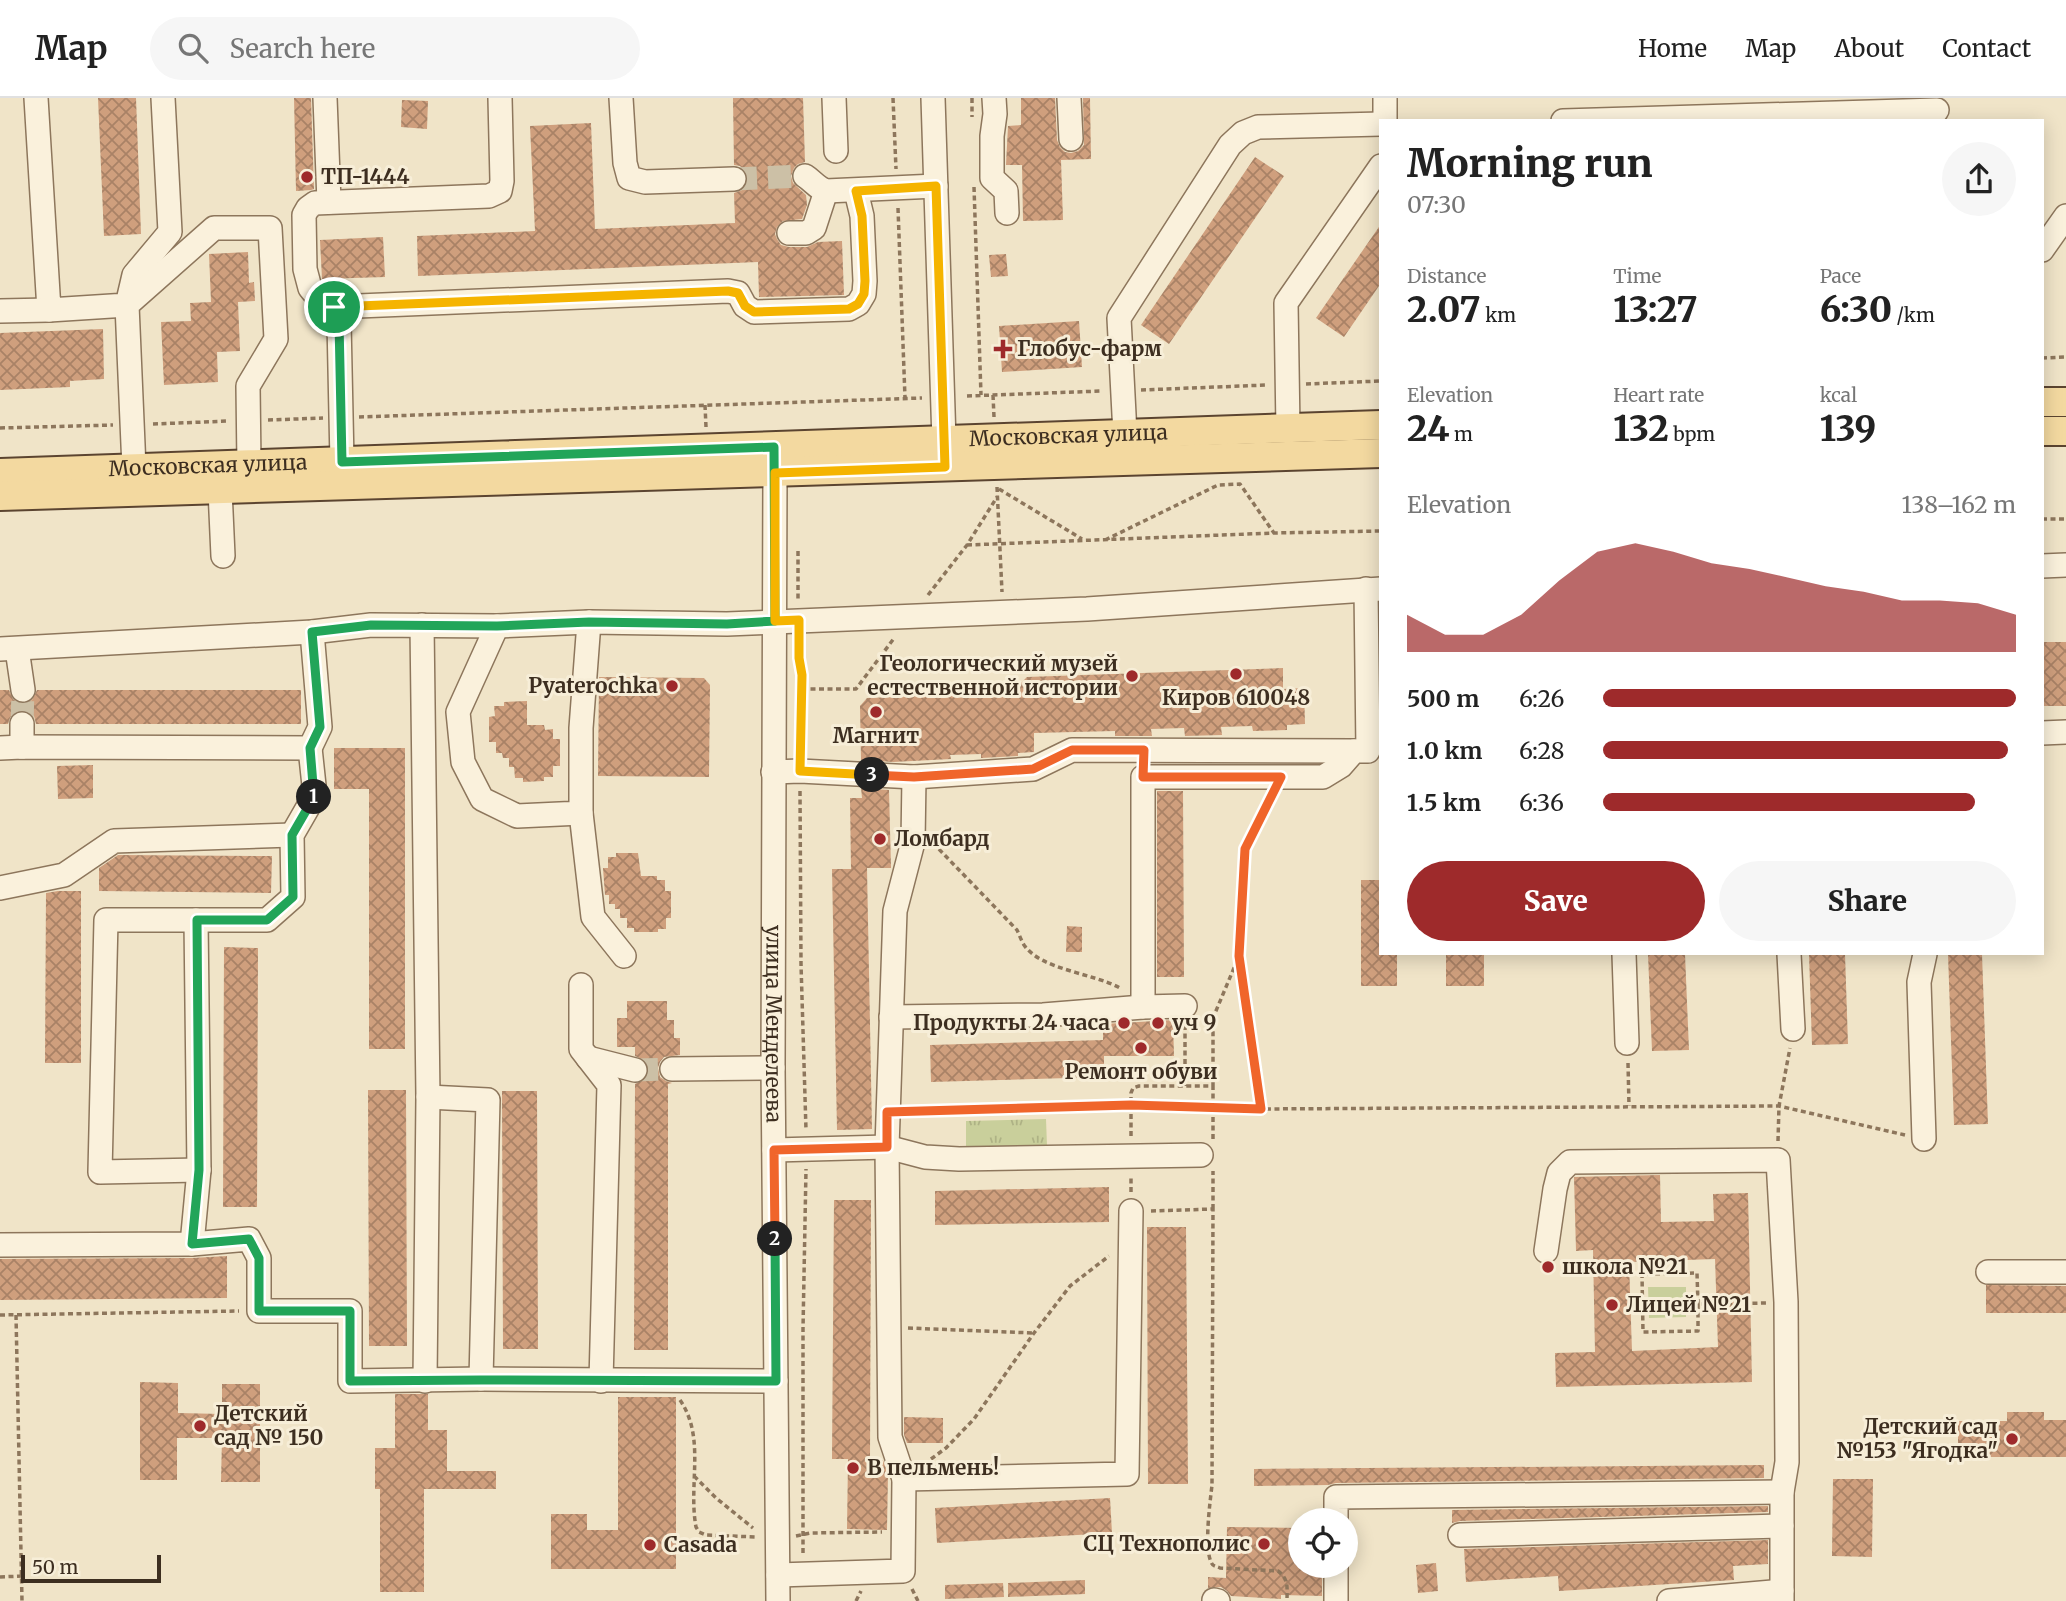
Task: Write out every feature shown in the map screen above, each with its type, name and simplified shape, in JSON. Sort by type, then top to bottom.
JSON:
[{"type":"main road","points":[[2044,402],[2066,402]]},
{"type":"main road","name":"Московская улица","points":[[944,454],[1125,434],[1379,425]]},
{"type":"main road","points":[[2044,431],[2066,431]]},
{"type":"main road","name":"Московская улица","points":[[0,496],[220,490],[774,460],[944,454],[1379,453]]},
{"type":"main road","name":"Московская улица","points":[[0,473],[342,462],[774,460]]},
{"type":"street","points":[[36,98],[49,310]]},
{"type":"street","points":[[134,468],[127,304],[134,275],[170,232],[163,98]]},
{"type":"street","points":[[325,98],[329,202]]},
{"type":"street","points":[[500,98],[500,191],[489,196],[316,203],[307,208],[304,215],[305,269],[310,288],[319,299],[334,307],[728,291],[738,293],[745,306],[754,312],[849,309],[858,304],[864,294],[865,281],[862,216],[856,191]]},
{"type":"street","points":[[621,98],[625,163],[629,178],[645,183],[734,179]]},
{"type":"street","points":[[834,98],[836,151]]},
{"type":"street","points":[[933,98],[944,454]]},
{"type":"street","points":[[995,98],[992,178],[1006,191],[1007,213]]},
{"type":"street","points":[[1069,98],[1071,139]]},
{"type":"street","points":[[1383,119],[1385,98]]},
{"type":"street","points":[[1594,119],[1640,108],[1759,118],[1940,109]]},
{"type":"street","points":[[1125,434],[1119,318],[1230,145],[1244,133],[1258,127],[1379,122]]},
{"type":"street","points":[[1288,429],[1286,303],[1379,169]]},
{"type":"street","points":[[806,176],[819,189],[826,191],[936,186]]},
{"type":"street","points":[[789,233],[806,233],[814,228],[826,191]]},
{"type":"street","points":[[2044,247],[2066,216]]},
{"type":"street","points":[[0,311],[127,304],[214,228],[270,228],[276,339],[248,386],[250,465]]},
{"type":"street","points":[[334,307],[339,322],[342,462]]},
{"type":"street","name":"улица Менделеева","points":[[774,460],[773,1068],[778,1601]]},
{"type":"street","points":[[220,490],[223,556]]},
{"type":"street","points":[[2044,566],[2066,565]]},
{"type":"street","points":[[23,690],[8,649],[312,632],[371,625],[497,626],[589,622],[727,624],[1087,609],[1373,589],[1368,751]]},
{"type":"street","points":[[589,622],[581,728],[581,813],[593,917],[624,956]]},
{"type":"street","points":[[422,625],[428,1097],[425,1381]]},
{"type":"street","points":[[497,626],[458,712],[463,762],[482,799],[517,816],[581,813]]},
{"type":"street","points":[[199,1170],[100,1172],[106,920],[267,920],[293,897],[292,835],[315,795],[310,748],[320,727],[312,632]]},
{"type":"street","points":[[422,710],[458,712]]},
{"type":"street","points":[[2044,733],[2066,733]]},
{"type":"street","points":[[15,740],[310,748]]},
{"type":"street","points":[[773,772],[914,777],[1033,769],[1072,750],[1368,751]]},
{"type":"street","points":[[1143,1007],[1144,750]]},
{"type":"street","points":[[1143,777],[1323,777],[1368,751]]},
{"type":"street","points":[[778,1575],[903,1572],[904,1479],[890,1437],[887,1112],[895,911],[913,842],[914,777]]},
{"type":"street","points":[[0,888],[64,875],[114,841],[292,835]]},
{"type":"street","points":[[192,1244],[199,1170],[197,920]]},
{"type":"street","points":[[1624,955],[1627,1043]]},
{"type":"street","points":[[1789,955],[1793,1029]]},
{"type":"street","points":[[1924,1139],[1919,982],[1925,955]]},
{"type":"street","points":[[581,985],[581,1049],[609,1085],[601,1381]]},
{"type":"street","points":[[891,1017],[1043,1015],[1185,1006]]},
{"type":"street","points":[[588,1058],[635,1070]]},
{"type":"street","points":[[672,1069],[773,1068]]},
{"type":"street","points":[[428,1097],[488,1100],[481,1380]]},
{"type":"street","points":[[774,1150],[887,1147],[925,1157],[959,1159],[1209,1157]]},
{"type":"street","points":[[1546,1251],[1559,1173],[1570,1162],[1778,1160],[1786,1302],[1787,1462],[1782,1492],[1782,1596],[1669,1601]]},
{"type":"street","points":[[904,1479],[1127,1474],[1131,1211]]},
{"type":"street","points":[[0,1245],[192,1244],[249,1239],[259,1258],[259,1311],[350,1311],[350,1381],[776,1381]]},
{"type":"street","points":[[1988,1272],[2066,1272]]},
{"type":"street","points":[[1336,1508],[1336,1497],[1782,1492]]},
{"type":"street","points":[[1460,1535],[1782,1527]]},
{"type":"street","points":[[1336,1578],[1336,1601]]},
{"type":"path","points":[[893,98],[905,398]]},
{"type":"path","points":[[972,98],[972,125]]},
{"type":"path","points":[[974,175],[981,395]]},
{"type":"path","points":[[2044,358],[2066,358]]},
{"type":"path","points":[[967,396],[1379,382]]},
{"type":"path","points":[[993,395],[995,422]]},
{"type":"path","points":[[0,428],[922,398]]},
{"type":"path","points":[[705,405],[706,433]]},
{"type":"path","points":[[997,478],[1003,612]]},
{"type":"path","points":[[1103,541],[1218,485],[1240,484],[1274,533]]},
{"type":"path","points":[[997,488],[1085,541]]},
{"type":"path","points":[[998,497],[968,545],[1379,531]]},
{"type":"path","points":[[2044,519],[2066,519]]},
{"type":"path","points":[[798,551],[799,658],[802,675],[800,771],[806,1148],[803,1575]]},
{"type":"path","points":[[1261,1109],[1239,956],[1245,849],[1281,777]]},
{"type":"path","points":[[913,822],[1017,930],[1025,947],[1061,969],[1106,980],[1122,989],[1143,1007]]},
{"type":"path","points":[[1239,956],[1213,1018],[1213,1107],[1209,1157],[1213,1209],[1212,1485],[1207,1524],[1210,1561],[1214,1566],[1278,1571],[1287,1580],[1287,1601]]},
{"type":"path","points":[[1185,1006],[1185,1086]]},
{"type":"path","points":[[1778,1160],[1779,1106],[1793,1029]]},
{"type":"path","points":[[1627,1043],[1629,1106]]},
{"type":"path","points":[[1213,1086],[1133,1088],[1131,1211],[1213,1209]]},
{"type":"path","points":[[887,1112],[1131,1105],[1261,1109],[1779,1106],[1924,1139]]},
{"type":"path","points":[[904,1479],[946,1448],[974,1419],[1070,1286],[1130,1239]]},
{"type":"path","points":[[1697,1273],[1698,1304],[1698,1331],[1643,1332],[1642,1275],[1697,1273]]},
{"type":"path","points":[[1698,1304],[1786,1302]]},
{"type":"path","points":[[0,1315],[259,1311]]},
{"type":"path","points":[[16,1315],[22,1601]]},
{"type":"path","points":[[888,1327],[1034,1333]]},
{"type":"path","points":[[667,1381],[689,1413],[694,1430],[694,1519],[699,1532],[706,1535],[753,1537]]},
{"type":"path","points":[[694,1476],[753,1528]]},
{"type":"path","points":[[803,1534],[904,1532]]},
{"type":"path","points":[[0,1577],[22,1576]]},
{"type":"green space","points":[[1046,1119],[1047,1146],[966,1147],[966,1121]]},
{"type":"green space","points":[[1648,1287],[1686,1287],[1686,1317],[1649,1318]]},
{"type":"building","points":[[98,98],[136,98],[141,234],[104,236]]},
{"type":"building","points":[[294,98],[311,98],[314,189],[311,190],[296,191]]},
{"type":"building","points":[[733,98],[803,98],[805,162],[794,168],[791,176],[793,183],[806,195],[807,205],[802,219],[783,221],[775,234],[781,245],[789,247],[842,241],[844,295],[759,297],[758,262],[418,276],[417,236],[535,231],[530,126],[591,123],[595,229],[735,223],[734,193],[747,185],[748,179],[740,166],[734,165]]},
{"type":"building","points":[[1021,98],[1055,98],[1057,140],[1065,152],[1071,153],[1084,145],[1083,98],[1090,98],[1091,159],[1061,160],[1063,220],[1023,221],[1022,165],[1006,165],[1008,126],[1021,125]]},
{"type":"building","points":[[402,100],[428,101],[427,129],[401,127]]},
{"type":"building","points":[[1255,157],[1284,176],[1169,344],[1141,325]]},
{"type":"building","points":[[1379,227],[1379,286],[1344,337],[1316,318]]},
{"type":"building","points":[[383,237],[385,277],[322,279],[320,240]]},
{"type":"building","points":[[248,252],[249,283],[254,282],[255,301],[238,302],[240,351],[217,352],[218,382],[164,385],[161,322],[191,321],[190,303],[211,302],[209,254]]},
{"type":"building","points":[[1006,254],[1008,276],[991,277],[989,255]]},
{"type":"building","points":[[1079,321],[1082,367],[1002,372],[999,326]]},
{"type":"building","points":[[103,329],[104,379],[70,381],[70,387],[0,390],[0,333]]},
{"type":"building","points":[[2044,642],[2066,642],[2066,706],[2044,706]]},
{"type":"building","points":[[1283,668],[1283,689],[1304,688],[1305,724],[1287,725],[1287,730],[1253,731],[1252,726],[1221,727],[1222,735],[1185,736],[1184,728],[1151,729],[1152,736],[1115,736],[1115,731],[1034,733],[1034,752],[1018,753],[1018,756],[981,758],[981,754],[950,755],[951,759],[893,762],[861,760],[860,706],[867,698],[953,695],[962,684],[970,695],[1019,693],[1019,685],[1027,677]]},
{"type":"building","points":[[599,677],[704,678],[710,685],[709,777],[598,776]]},
{"type":"building","points":[[0,690],[9,690],[13,699],[24,704],[32,700],[37,690],[301,690],[301,724],[36,724],[34,716],[23,710],[14,712],[8,724],[0,724]]},
{"type":"building","points":[[527,701],[527,725],[544,725],[545,730],[553,729],[553,739],[560,739],[560,766],[553,766],[553,777],[544,777],[544,781],[523,782],[523,778],[515,778],[514,767],[509,767],[509,758],[503,758],[502,753],[496,753],[496,742],[489,742],[489,717],[495,716],[494,706],[504,706],[504,702]]},
{"type":"building","points":[[334,748],[405,748],[405,1049],[369,1049],[369,789],[334,789]]},
{"type":"building","points":[[93,765],[93,798],[58,799],[57,766]]},
{"type":"building","points":[[861,788],[889,790],[891,868],[867,868],[872,1129],[837,1130],[832,869],[851,869],[850,798],[862,798]]},
{"type":"building","points":[[1157,791],[1183,791],[1184,977],[1157,977]]},
{"type":"building","points":[[616,853],[638,853],[641,876],[657,876],[657,880],[665,880],[665,891],[671,891],[671,918],[666,918],[666,929],[658,929],[658,932],[634,932],[634,928],[627,928],[627,918],[620,918],[620,909],[615,909],[615,904],[609,904],[609,895],[605,895],[603,868],[608,868],[608,857],[616,857]]},
{"type":"building","points":[[118,855],[272,856],[271,893],[99,891],[99,868]]},
{"type":"building","points":[[1361,880],[1379,880],[1379,955],[1397,955],[1397,986],[1361,986]]},
{"type":"building","points":[[81,891],[81,1063],[45,1063],[46,893]]},
{"type":"building","points":[[1067,926],[1082,927],[1082,952],[1066,952]]},
{"type":"building","points":[[224,947],[258,948],[257,1207],[223,1207]]},
{"type":"building","points":[[1446,955],[1484,955],[1484,986],[1446,986]]},
{"type":"building","points":[[1648,955],[1685,955],[1689,1050],[1652,1051]]},
{"type":"building","points":[[1809,955],[1845,955],[1848,1044],[1812,1045]]},
{"type":"building","points":[[1948,955],[1982,955],[1988,1124],[1954,1125]]},
{"type":"building","points":[[627,1001],[667,1001],[667,1020],[674,1020],[674,1038],[680,1038],[680,1055],[664,1057],[658,1068],[660,1077],[672,1083],[668,1084],[668,1350],[634,1350],[635,1084],[645,1079],[649,1067],[644,1060],[635,1056],[635,1047],[617,1047],[617,1018],[627,1018]]},
{"type":"building","points":[[1173,1020],[1174,1056],[1104,1056],[1104,1077],[931,1082],[930,1045],[1103,1040],[1103,1024]]},
{"type":"building","points":[[368,1090],[406,1090],[407,1346],[369,1346]]},
{"type":"building","points":[[502,1091],[537,1091],[538,1349],[503,1349]]},
{"type":"building","name":"Лицей №21","points":[[1660,1175],[1661,1222],[1714,1221],[1713,1194],[1748,1193],[1752,1382],[1556,1387],[1555,1353],[1595,1352],[1593,1250],[1576,1251],[1574,1177]],"holes":[[[1715,1259],[1718,1347],[1632,1351],[1629,1262]]]},
{"type":"building","points":[[1109,1187],[1109,1222],[935,1225],[935,1191]]},
{"type":"building","points":[[834,1200],[871,1200],[870,1460],[883,1460],[888,1474],[887,1530],[847,1529],[848,1459],[832,1459]]},
{"type":"building","points":[[1147,1227],[1186,1227],[1188,1484],[1148,1484]]},
{"type":"building","points":[[227,1256],[227,1298],[0,1300],[0,1259]]},
{"type":"building","points":[[1986,1285],[2066,1286],[2066,1313],[1986,1313]]},
{"type":"building","name":"Детский сад № 150","points":[[140,1382],[178,1383],[178,1413],[222,1414],[222,1384],[260,1384],[260,1482],[221,1482],[222,1438],[177,1438],[177,1480],[140,1480]]},
{"type":"building","points":[[395,1394],[428,1394],[428,1430],[447,1430],[447,1471],[496,1471],[496,1489],[424,1489],[424,1592],[380,1592],[380,1489],[375,1489],[375,1448],[395,1448]]},
{"type":"building","points":[[618,1397],[676,1397],[676,1569],[551,1569],[551,1514],[587,1514],[587,1530],[618,1530]]},
{"type":"building","name":"Детский сад №153 \"Ягодка\"","points":[[2007,1412],[2044,1412],[2044,1420],[2066,1420],[2066,1457],[1958,1457],[1958,1421],[2007,1421]]},
{"type":"building","points":[[904,1417],[943,1418],[943,1443],[907,1443]]},
{"type":"building","points":[[1764,1465],[1764,1478],[1254,1486],[1254,1469]]},
{"type":"building","points":[[1833,1479],[1873,1479],[1872,1557],[1832,1556]]},
{"type":"building","points":[[1110,1498],[1112,1533],[937,1543],[935,1508]]},
{"type":"building","points":[[1768,1506],[1768,1512],[1452,1523],[1452,1510]]},
{"type":"building","points":[[1227,1527],[1288,1528],[1288,1578],[1322,1578],[1322,1596],[1281,1595],[1281,1599],[1231,1596],[1221,1587],[1208,1588],[1208,1577],[1226,1578]]},
{"type":"building","points":[[1768,1540],[1768,1564],[1733,1566],[1734,1580],[1559,1591],[1558,1576],[1466,1582],[1464,1549]]},
{"type":"building","points":[[1436,1563],[1438,1591],[1418,1593],[1416,1565]]},
{"type":"building","points":[[1085,1580],[1085,1594],[1008,1597],[1008,1583]]},
{"type":"building","points":[[1003,1583],[1004,1597],[945,1599],[945,1585]]},
{"type":"tunnel","points":[[734,179],[805,176]]},
{"type":"tunnel","points":[[22,724],[23,690]]},
{"type":"tunnel","points":[[635,1070],[672,1069]]},
{"type":"place","name":"ТП-1444","points":[[307,177]]},
{"type":"place","name":"Глобус-фарм","points":[[1003,349]]},
{"type":"place","name":"Киров 610048","points":[[1236,674]]},
{"type":"place","name":"Геологический музей естественной истории","points":[[1132,676]]},
{"type":"place","name":"Pyaterochka","points":[[672,686]]},
{"type":"place","name":"Магнит","points":[[876,712]]},
{"type":"place","name":"Ломбард","points":[[880,839]]},
{"type":"place","name":"Продукты 24 часа","points":[[1124,1023]]},
{"type":"place","name":"уч 9","points":[[1158,1023]]},
{"type":"place","name":"Ремонт обуви","points":[[1141,1048]]},
{"type":"place","name":"школа №21","points":[[1548,1267]]},
{"type":"place","name":"Лицей №21","points":[[1612,1305]]},
{"type":"place","name":"Детский сад № 150","points":[[200,1426]]},
{"type":"place","name":"Детский сад №153 \"Ягодка\"","points":[[2012,1439]]},
{"type":"place","name":"В пельмень!","points":[[853,1468]]},
{"type":"place","name":"СЦ Технополис","points":[[1264,1544]]},
{"type":"place","name":"Casada","points":[[650,1545]]},
{"type":"route","points":[[334,307],[339,322],[342,462],[774,447],[775,621],[727,624],[589,622],[497,626],[371,625],[312,632],[320,727],[310,748],[315,795],[292,835],[293,897],[267,920],[197,920],[199,1170],[192,1244],[249,1239],[259,1258],[259,1311],[350,1311],[350,1381],[776,1381],[774,1150],[887,1147],[887,1112],[1131,1105],[1261,1109],[1239,956],[1245,849],[1281,777],[1143,777],[1144,750],[1072,750],[1033,769],[914,777],[800,771],[802,675],[799,620],[775,621],[775,473],[945,467],[936,186],[856,191],[862,216],[865,281],[864,294],[858,304],[849,309],[754,312],[745,306],[738,293],[728,291],[334,307]]}]
